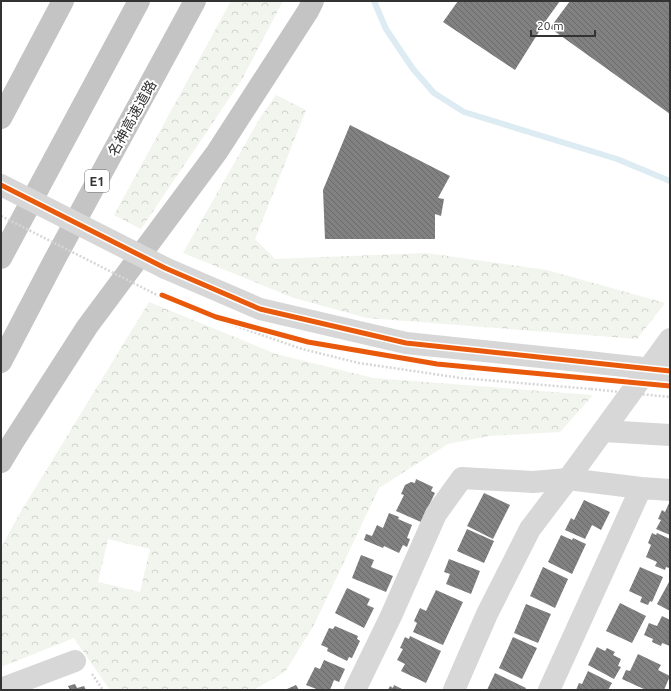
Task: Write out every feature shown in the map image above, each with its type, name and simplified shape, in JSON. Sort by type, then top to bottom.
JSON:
[{"type":"highway","points":[[1,118],[63,1]]},
{"type":"highway","points":[[1,258],[139,1]]},
{"type":"highway","name":"名神高速道路","points":[[1,362],[56,257],[195,1]]},
{"type":"highway","points":[[1,462],[87,327],[217,152],[313,1]]},
{"type":"street","points":[[1,185],[165,268],[260,309],[406,343],[670,371]]},
{"type":"street","points":[[454,690],[487,614],[530,529],[604,431],[670,339]]},
{"type":"street","points":[[604,431],[670,435]]},
{"type":"street","points":[[354,690],[391,616],[436,514],[462,478],[533,482],[568,479],[670,490]]},
{"type":"street","points":[[549,690],[641,488]]},
{"type":"street","points":[[1,689],[75,661]]},
{"type":"path","points":[[1,216],[161,296],[216,318],[270,332]]},
{"type":"path","points":[[591,389],[670,397]]},
{"type":"green space","points":[[231,1],[283,1],[241,81],[141,229],[114,215]]},
{"type":"green space","points":[[276,95],[306,110],[255,239],[275,259],[426,253],[547,270],[665,303],[637,339],[367,318],[294,298],[183,253],[260,118]]},
{"type":"green space","points":[[149,302],[276,354],[373,378],[593,395],[560,432],[489,436],[448,444],[379,488],[315,623],[285,672],[253,690],[110,690],[74,638],[1,667],[1,548],[20,513]],"holes":[[[108,539],[150,549],[140,592],[98,582]]]},
{"type":"building","points":[[458,1],[560,1],[515,70],[443,22]]},
{"type":"building","points":[[570,1],[670,1],[670,114],[550,28]]},
{"type":"building","points":[[350,125],[450,176],[438,198],[444,199],[441,216],[435,214],[435,239],[325,239],[323,190]]},
{"type":"building","points":[[416,479],[433,487],[431,491],[435,493],[421,522],[396,511],[404,495],[401,494],[405,485],[411,482],[415,483]]},
{"type":"building","points":[[484,493],[510,505],[493,539],[467,526]]},
{"type":"building","points":[[584,500],[610,512],[601,530],[592,525],[585,539],[565,530],[571,518],[574,520]]},
{"type":"building","points":[[670,501],[670,535],[656,529],[661,520],[658,519],[662,510],[665,512]]},
{"type":"building","points":[[389,513],[412,525],[407,538],[410,539],[407,547],[403,545],[399,553],[384,546],[383,548],[364,540],[366,534],[372,536],[377,525],[383,528]]},
{"type":"building","points":[[467,529],[494,541],[484,563],[457,551]]},
{"type":"building","points":[[652,533],[656,535],[657,533],[670,539],[670,566],[669,568],[666,567],[665,570],[655,566],[657,562],[646,557],[651,545],[648,543]]},
{"type":"building","points":[[561,535],[572,540],[573,538],[586,544],[572,574],[548,562]]},
{"type":"building","points":[[361,555],[374,560],[371,567],[393,576],[386,592],[352,578]]},
{"type":"building","points":[[449,559],[480,571],[471,594],[446,584],[450,574],[444,572]]},
{"type":"building","points":[[543,567],[568,579],[555,608],[530,596]]},
{"type":"building","points":[[640,567],[663,577],[652,602],[650,601],[648,605],[640,602],[642,597],[629,591]]},
{"type":"building","points":[[670,582],[670,611],[657,604]]},
{"type":"building","points":[[347,588],[370,599],[367,605],[374,608],[364,628],[335,613]]},
{"type":"building","points":[[436,590],[463,602],[443,645],[413,632],[417,623],[414,621],[420,608],[426,611]]},
{"type":"building","points":[[620,603],[646,616],[632,643],[606,631]]},
{"type":"building","points":[[526,604],[551,614],[538,643],[514,633]]},
{"type":"building","points":[[662,616],[670,620],[670,646],[662,643],[661,646],[652,642],[653,639],[644,635],[649,623],[657,626]]},
{"type":"building","points":[[335,626],[358,636],[357,639],[360,641],[352,658],[349,657],[347,661],[327,651],[328,648],[321,645],[329,628],[333,629]]},
{"type":"building","points":[[410,636],[441,651],[426,683],[401,671],[405,664],[397,660],[403,649],[400,648],[405,637],[409,639]]},
{"type":"building","points":[[513,637],[537,648],[522,679],[499,668]]},
{"type":"building","points":[[597,647],[605,651],[607,648],[615,652],[613,655],[621,659],[618,666],[621,667],[614,679],[588,665]]},
{"type":"building","points":[[638,654],[661,665],[658,670],[670,676],[664,690],[646,690],[622,679],[626,670],[630,671]]},
{"type":"building","points":[[324,660],[345,669],[339,682],[334,680],[330,690],[319,690],[306,685],[315,667],[320,669]]},
{"type":"building","points":[[588,671],[612,683],[608,690],[576,690],[579,683],[582,684]]},
{"type":"building","points":[[495,673],[526,688],[525,690],[487,690]]},
{"type":"building","points":[[75,684],[77,688],[84,686],[86,690],[70,690],[68,686]]},
{"type":"building","points":[[296,685],[299,690],[287,689]]},
{"type":"building","points":[[394,685],[404,690],[388,690],[390,686],[393,688]]},
{"type":"waterway","points":[[374,1],[386,29],[413,69],[434,93],[464,112],[617,159],[670,181]]},
{"type":"cycle path","points":[[1,185],[165,268],[260,309],[406,343],[670,371]]},
{"type":"cycle path","points":[[162,295],[216,317],[308,342],[437,364],[670,386]]}]
